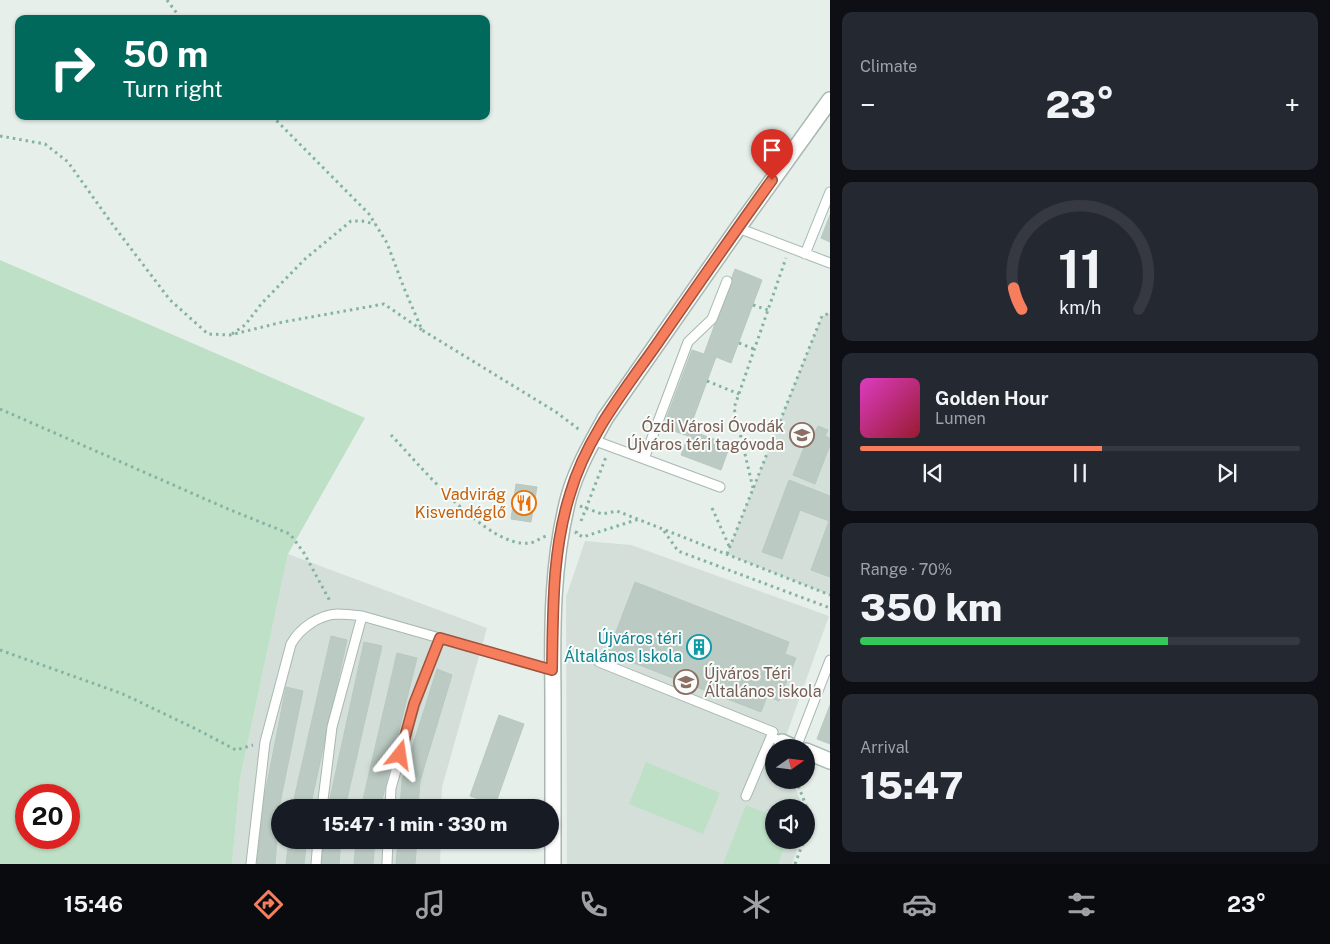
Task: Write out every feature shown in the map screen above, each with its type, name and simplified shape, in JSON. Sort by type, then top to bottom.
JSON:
[{"type":"street","points":[[553,864],[552,670],[554,587],[561,533],[577,473],[606,417],[830,100]]},
{"type":"street","points":[[815,755],[830,761]]},
{"type":"lane","points":[[805,254],[830,192]]},
{"type":"lane","points":[[738,228],[830,263]]},
{"type":"lane","points":[[644,459],[688,342],[712,319],[727,280]]},
{"type":"lane","points":[[593,440],[720,488]]},
{"type":"lane","points":[[250,864],[265,742],[291,644],[296,635],[311,624],[337,614],[362,616],[552,670]]},
{"type":"lane","points":[[323,799],[332,727],[362,616]]},
{"type":"lane","points":[[390,799],[391,788],[414,704],[440,638]]},
{"type":"lane","points":[[789,739],[830,660]]},
{"type":"lane","points":[[599,662],[773,732],[781,739]]},
{"type":"lane","points":[[746,796],[765,771]]},
{"type":"lane","points":[[316,864],[317,849]]},
{"type":"lane","points":[[387,864],[388,849]]},
{"type":"path","points":[[167,0],[178,15]]},
{"type":"path","points":[[276,120],[369,214],[376,224],[387,243],[422,330]]},
{"type":"path","points":[[0,136],[46,144],[68,162],[170,300],[208,334],[230,335],[283,322],[384,304],[422,330],[556,412],[593,440]]},
{"type":"path","points":[[230,335],[246,325],[262,303],[304,259],[351,222],[362,221],[376,224]]},
{"type":"path","points":[[753,489],[734,408],[789,248]]},
{"type":"path","points":[[753,305],[768,310]]},
{"type":"path","points":[[727,554],[822,316],[830,313]]},
{"type":"path","points":[[739,342],[754,349]]},
{"type":"path","points":[[707,381],[739,394]]},
{"type":"path","points":[[0,409],[228,509],[290,534],[304,552],[337,614]]},
{"type":"path","points":[[391,435],[440,487],[476,520],[502,538],[517,543],[531,543],[542,537],[561,533]]},
{"type":"path","points":[[610,447],[576,533],[583,537],[639,519]]},
{"type":"path","points":[[568,501],[602,514],[617,511],[830,595]]},
{"type":"path","points":[[712,508],[730,549]]},
{"type":"path","points":[[664,529],[678,551],[830,608]]},
{"type":"path","points":[[0,650],[123,694],[236,750],[265,742]]},
{"type":"path","points":[[795,864],[801,849]]},
{"type":"shaded area","name":"Ózdi Városi Óvodák Újváros téri tagóvoda","points":[[830,313],[830,595],[727,554],[822,316]]},
{"type":"shaded area","name":"Újváros Téri Általános iskola","points":[[585,541],[631,545],[829,616],[785,739],[765,739],[765,789],[796,789],[800,799],[765,799],[765,849],[798,849],[792,864],[567,864],[566,597]]},
{"type":"shaded area","points":[[288,554],[487,628],[442,787],[441,799],[271,799],[271,849],[441,849],[440,864],[232,864],[240,779]]},
{"type":"green space","points":[[0,260],[365,418],[288,554],[240,779],[232,864],[0,864]]},
{"type":"green space","points":[[646,762],[720,793],[703,834],[629,804]]},
{"type":"green space","points":[[746,805],[765,812],[765,849],[784,849],[778,864],[723,864]]},
{"type":"building","points":[[830,215],[830,242],[821,238]]},
{"type":"building","points":[[735,269],[762,280],[731,363],[716,357],[689,430],[730,445],[721,470],[681,455],[688,436],[663,427],[692,350],[704,354]]},
{"type":"building","points":[[818,426],[828,430],[825,436],[830,438],[830,445],[815,484],[793,475],[807,440],[799,437],[802,430],[814,435]]},
{"type":"building","points":[[789,480],[830,496],[830,577],[811,570],[829,521],[800,510],[782,559],[762,552]]},
{"type":"building","name":"Vadvirág Kisvendéglő","points":[[516,484],[537,487],[531,522],[511,519]]},
{"type":"building","name":"Újváros téri Általános Iskola","points":[[635,582],[789,642],[785,654],[796,658],[779,701],[767,696],[761,712],[608,653]]},
{"type":"building","points":[[331,636],[347,640],[312,799],[294,799]]},
{"type":"building","points":[[364,642],[382,646],[347,799],[330,799]]},
{"type":"building","points":[[397,653],[417,658],[382,799],[363,799]]},
{"type":"building","points":[[437,669],[452,675],[420,781],[419,799],[401,799],[402,780]]},
{"type":"building","points":[[286,687],[303,691],[281,799],[271,799],[271,849],[276,849],[275,864],[257,864],[264,799]]},
{"type":"building","points":[[830,705],[830,744],[817,739]]},
{"type":"building","points":[[499,715],[524,724],[497,799],[478,799],[470,796]]},
{"type":"building","points":[[288,849],[306,849],[304,864],[286,864]]},
{"type":"building","points":[[323,849],[340,849],[339,864],[321,864]]},
{"type":"building","points":[[355,849],[374,849],[373,864],[354,864]]},
{"type":"building","points":[[397,849],[416,849],[415,864],[396,864]]},
{"type":"place","name":"Ózdi Városi Óvodák Újváros téri tagóvoda","points":[[802,435]]},
{"type":"place","name":"Vadvirág Kisvendéglő","points":[[524,503]]},
{"type":"place","name":"Újváros téri Általános Iskola","points":[[699,647]]},
{"type":"place","name":"Újváros Téri Általános iskola","points":[[686,682]]},
{"type":"route","points":[[400,755],[414,704],[440,638],[552,670],[554,587],[557,559],[569,496],[577,473],[606,417],[772,180]]}]
